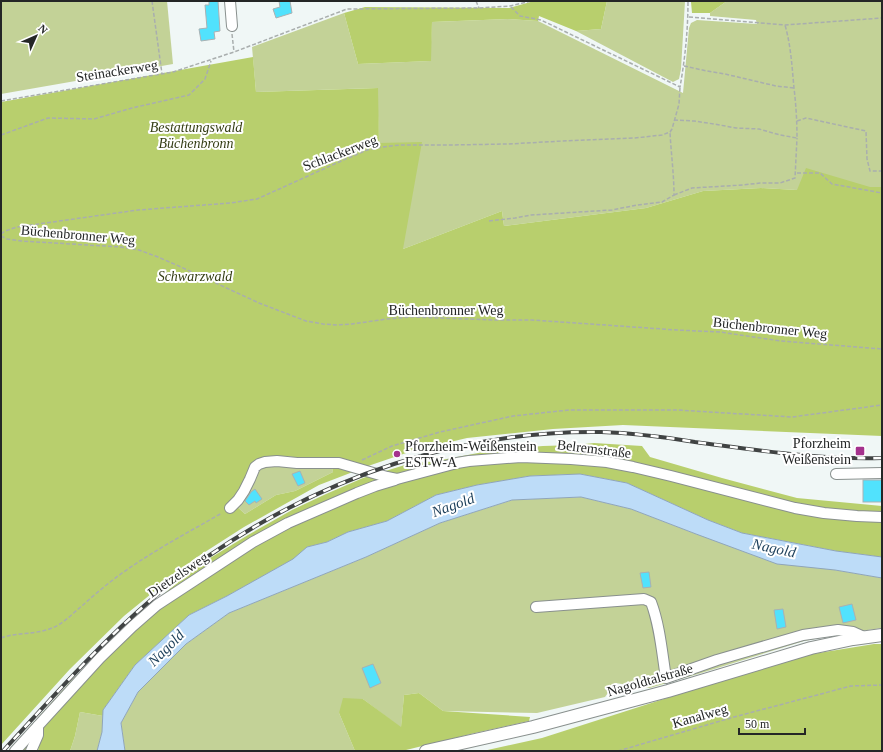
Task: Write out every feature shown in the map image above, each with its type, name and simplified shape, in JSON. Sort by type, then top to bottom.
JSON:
[{"type":"main road","name":"Nagoldtalstraße","points":[[426,751],[555,721],[668,691],[811,648],[864,637],[882,635]]},
{"type":"lane","points":[[230,1],[232,26]]},
{"type":"lane","name":"Belremstraße","points":[[230,508],[244,491],[255,467],[265,462],[339,463],[397,479],[457,463],[521,458],[571,459],[607,462],[671,476],[824,514],[882,517]]},
{"type":"lane","points":[[836,474],[882,473]]},
{"type":"lane","name":"Dietzelsweg","points":[[16,751],[100,658],[146,614],[170,596],[253,542],[288,523],[369,488],[397,479]]},
{"type":"lane","points":[[536,607],[644,599],[651,602],[657,625],[666,678],[717,660],[803,635],[838,630],[853,632],[864,637]]},
{"type":"lane","points":[[31,751],[38,735],[38,726]]},
{"type":"path","points":[[152,1],[162,74]]},
{"type":"path","points":[[476,1],[479,8]]},
{"type":"path","name":"Steinackerweg","points":[[1,101],[173,72],[212,60],[347,9],[479,8],[510,6],[531,1]]},
{"type":"path","points":[[674,195],[670,132],[679,104],[684,66],[688,1]]},
{"type":"path","points":[[510,6],[520,16],[541,20],[680,88]]},
{"type":"path","points":[[688,17],[786,25],[882,18]]},
{"type":"path","points":[[489,220],[531,215],[612,210],[662,202],[674,195],[692,188],[780,183],[795,178],[797,120],[793,67],[786,25]]},
{"type":"path","points":[[232,26],[234,52]]},
{"type":"path","points":[[1,135],[48,118],[94,119],[132,108],[189,95],[204,79],[212,60]]},
{"type":"path","points":[[684,66],[776,86],[794,88]]},
{"type":"path","points":[[797,120],[806,118],[866,132],[867,159],[870,171],[882,171]]},
{"type":"path","points":[[674,120],[700,122],[736,128],[759,129],[797,138]]},
{"type":"path","name":"Schlackerweg","points":[[1,235],[6,231],[17,227],[138,210],[230,203],[257,199],[339,162],[368,150],[382,147],[400,145],[449,146],[508,144],[628,138],[662,135],[670,132]]},
{"type":"path","points":[[796,172],[820,173],[832,184],[882,193]]},
{"type":"path","name":"Büchenbronner Weg","points":[[1,235],[7,239],[21,241],[121,246],[139,250],[158,256],[258,303],[306,321],[323,324],[352,324],[411,317],[532,320],[720,332],[781,341],[882,349]]},
{"type":"path","points":[[348,466],[392,446],[440,432],[513,416],[569,410],[677,410],[792,417],[882,405]]},
{"type":"path","points":[[1,638],[40,632],[61,623],[121,574],[173,540],[230,508]]},
{"type":"path","name":"Kanalweg","points":[[618,751],[734,717],[852,686],[882,685]]},
{"type":"green space","points":[[1,1],[167,1],[173,64],[1,94]]},
{"type":"green space","points":[[534,1],[607,1],[601,29],[576,31],[539,16],[538,21],[508,19],[432,22],[431,61],[358,64],[344,13],[365,7],[509,8]]},
{"type":"green space","points":[[607,1],[685,1],[681,69],[679,79],[673,82],[576,31],[601,29]]},
{"type":"green space","points":[[685,1],[727,1],[710,13],[692,13],[691,2]]},
{"type":"green space","points":[[727,1],[882,1],[882,187],[797,190],[761,188],[703,191],[646,208],[504,226],[502,211],[403,249],[379,143],[377,88],[256,92],[252,47],[344,13],[358,64],[430,61],[432,22],[508,19],[538,21],[683,93],[689,28],[691,23],[697,20],[757,24],[756,20],[710,16],[710,13]]},
{"type":"green space","name":"Schwarzwald","points":[[253,57],[256,92],[378,88],[379,143],[422,142],[403,249],[502,211],[504,226],[646,208],[703,191],[761,188],[797,190],[806,168],[870,187],[882,187],[882,436],[623,425],[553,429],[467,438],[412,451],[371,465],[319,485],[244,527],[194,559],[124,616],[70,669],[1,745],[1,102]],"holes":[[[281,456],[330,460],[333,472],[295,491],[276,495],[245,514],[232,502],[248,476],[268,457]]]},
{"type":"green space","points":[[594,443],[642,446],[650,457],[797,498],[882,506],[882,557],[836,551],[742,533],[708,520],[627,483],[580,474],[530,476],[477,485],[436,495],[387,521],[348,532],[327,542],[307,547],[294,559],[189,615],[135,665],[103,710],[103,716],[80,712],[70,751],[38,751],[40,740],[35,739],[24,751],[8,751],[70,682],[128,624],[197,566],[292,510],[363,478],[408,464],[436,461],[494,450]]},
{"type":"green space","points":[[281,456],[330,459],[333,472],[295,491],[276,495],[245,514],[232,502],[268,457]]},
{"type":"green space","points":[[581,497],[631,509],[696,534],[835,570],[882,578],[882,628],[804,641],[650,688],[615,683],[605,697],[537,713],[443,711],[419,693],[404,695],[401,728],[363,699],[339,713],[355,751],[125,751],[121,723],[138,692],[186,644],[229,613],[366,557],[440,523],[512,500]]},
{"type":"green space","points":[[882,644],[882,751],[483,751],[542,738],[800,656]]},
{"type":"green space","points":[[419,693],[443,711],[530,717],[529,721],[402,751],[355,751],[339,713],[343,698],[363,699],[401,727],[404,695]]},
{"type":"green space","points":[[80,712],[103,716],[102,732],[97,751],[70,751]]},
{"type":"water","name":"Nagold","points":[[580,474],[627,483],[708,520],[742,533],[836,551],[882,557],[882,578],[835,570],[777,564],[631,509],[581,497],[512,500],[440,523],[366,557],[229,613],[186,644],[138,692],[121,723],[125,751],[97,751],[102,732],[103,710],[135,665],[189,615],[227,596],[293,559],[307,547],[327,542],[348,532],[387,521],[436,495],[477,485],[530,476]]},
{"type":"building","points":[[209,1],[218,1],[220,31],[214,32],[215,39],[201,41],[199,29],[207,28],[205,5],[209,5]]},
{"type":"building","points":[[279,1],[290,1],[292,13],[276,18],[273,9],[280,7]]},
{"type":"building","points":[[300,471],[305,483],[298,486],[292,474]]},
{"type":"building","points":[[863,480],[882,480],[882,502],[863,502]]},
{"type":"building","points":[[255,489],[262,499],[249,505],[245,501]]},
{"type":"building","points":[[649,572],[651,587],[643,588],[640,573]]},
{"type":"building","points":[[852,604],[856,620],[843,623],[839,607]]},
{"type":"building","points":[[783,609],[786,627],[777,629],[774,610]]},
{"type":"building","points":[[373,664],[381,683],[370,688],[362,668]]},
{"type":"railway","points":[[3,751],[75,673],[113,635],[158,593],[186,572],[251,529],[298,503],[345,482],[395,464],[445,450],[496,439],[548,434],[601,432],[625,433],[811,456],[882,458]]},
{"type":"place","name":"Pforzheim Weißenstein","points":[[860,451]]},
{"type":"place","name":"Pforzheim-Weißenstein ESTW-A","points":[[397,454]]},
{"type":"park label","name":"Bestattungswald Büchenbronn","points":[[196,136]]}]
